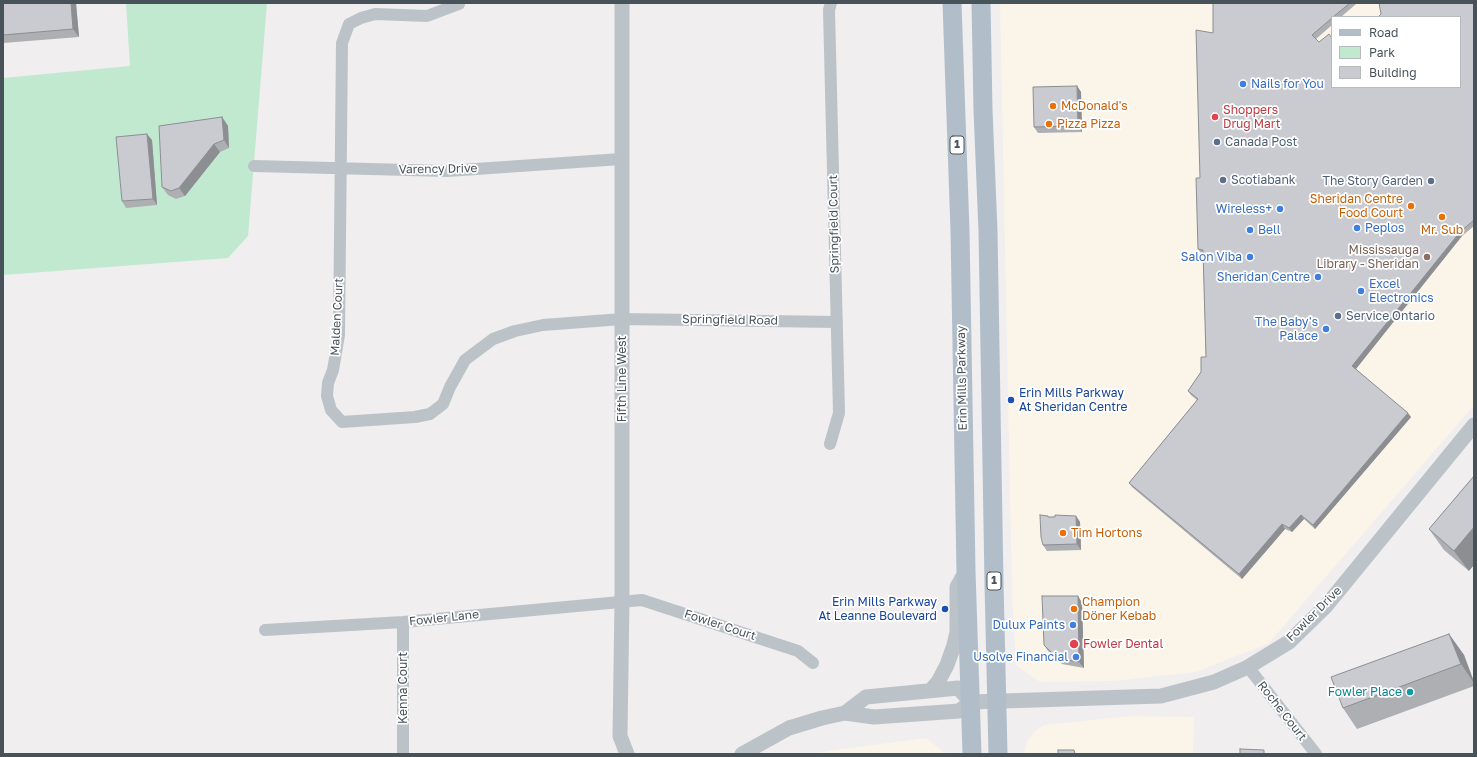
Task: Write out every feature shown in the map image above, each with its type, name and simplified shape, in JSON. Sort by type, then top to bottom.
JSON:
[{"type":"main road","name":"Erin Mills Parkway","points":[[952,3],[960,231],[966,571],[972,754]]},
{"type":"main road","name":"1","points":[[981,3],[983,110],[988,230],[998,754]]},
{"type":"street","name":"Fifth Line West","points":[[622,3],[622,601],[620,736],[627,754]]},
{"type":"street","name":"Springfield Court","points":[[830,444],[839,413],[829,10],[831,3]]},
{"type":"street","name":"Malden Court","points":[[459,4],[427,16],[375,14],[361,18],[349,24],[342,43],[342,168],[339,335],[334,370],[328,383],[328,396],[331,410],[342,422],[415,417],[430,414],[443,404],[450,387],[465,360],[493,339],[543,325],[622,319]]},
{"type":"street","name":"Varency Drive","points":[[254,166],[447,171],[621,159]]},
{"type":"street","name":"Springfield Road","points":[[622,319],[837,322]]},
{"type":"street","name":"Fowler Drive","points":[[971,702],[1161,696],[1214,682],[1248,667],[1289,642],[1326,606],[1474,425]]},
{"type":"street","points":[[931,690],[938,682],[947,665],[954,645],[957,632],[957,587],[966,571]]},
{"type":"street","name":"Fowler Court","points":[[622,601],[642,600],[649,602],[798,651],[813,663]]},
{"type":"street","name":"Fowler Lane","points":[[265,630],[403,622],[622,601]]},
{"type":"street","name":"Kenna Court","points":[[403,622],[403,754]]},
{"type":"street","name":"Roche Court","points":[[1248,667],[1316,754]]},
{"type":"street","points":[[742,754],[789,728],[822,718],[845,713],[874,717],[959,711],[971,702],[958,688],[931,690],[866,697],[845,713]]},
{"type":"shaded area","points":[[1000,3],[1474,3],[1474,405],[1269,643],[1196,672],[1114,681],[1040,682],[1016,665],[1012,595]]},
{"type":"shaded area","points":[[1130,716],[1194,717],[1193,754],[1025,754],[1025,748],[1028,740],[1035,731],[1044,725]]},
{"type":"shaded area","points":[[926,738],[946,754],[817,754],[827,751]]},
{"type":"green space","points":[[126,3],[267,3],[248,236],[228,258],[3,275],[3,78],[130,66]]},
{"type":"building","points":[[3,3],[71,3],[73,29],[3,35]]},
{"type":"building","name":"Sheridan Centre","points":[[1213,3],[1350,3],[1334,16],[1331,16],[1331,19],[1312,35],[1319,42],[1329,34],[1331,37],[1331,88],[1461,88],[1461,16],[1379,16],[1381,14],[1379,3],[1474,3],[1474,220],[1460,232],[1352,366],[1408,413],[1313,525],[1301,515],[1289,528],[1282,524],[1239,574],[1129,483],[1198,399],[1188,391],[1201,372],[1201,357],[1206,357],[1203,250],[1198,249],[1196,178],[1200,178],[1196,30],[1213,33]]},
{"type":"building","points":[[1077,86],[1078,126],[1034,127],[1033,87]]},
{"type":"building","points":[[222,117],[224,140],[214,144],[179,188],[171,191],[162,187],[159,126]]},
{"type":"building","points":[[147,134],[153,199],[122,201],[116,137]]},
{"type":"building","points":[[1474,476],[1474,527],[1454,551],[1429,529]]},
{"type":"building","name":"Tim Hortons","points":[[1040,515],[1048,517],[1055,517],[1055,515],[1076,516],[1077,544],[1043,545]]},
{"type":"building","points":[[1042,596],[1078,596],[1079,662],[1057,658],[1044,645]]},
{"type":"building","points":[[1449,634],[1461,664],[1343,708],[1331,677]]},
{"type":"building","points":[[1240,749],[1264,750],[1264,754],[1240,754]]},
{"type":"building","points":[[1058,750],[1074,750],[1075,754],[1058,754]]},
{"type":"place","name":"Nails for You","points":[[1243,84]]},
{"type":"place","name":"McDonald's","points":[[1053,106]]},
{"type":"place","name":"Shoppers Drug Mart","points":[[1215,117]]},
{"type":"place","name":"Pizza Pizza","points":[[1049,124]]},
{"type":"place","name":"Canada Post","points":[[1217,142]]},
{"type":"place","name":"Scotiabank","points":[[1223,180]]},
{"type":"place","name":"The Story Garden","points":[[1431,181]]},
{"type":"place","name":"Sheridan Centre Food Court","points":[[1411,206]]},
{"type":"place","name":"Wireless+","points":[[1280,209]]},
{"type":"place","name":"Mr. Sub","points":[[1442,217]]},
{"type":"place","name":"Peplos","points":[[1357,228]]},
{"type":"place","name":"Bell","points":[[1250,230]]},
{"type":"place","name":"Salon Viba","points":[[1250,257]]},
{"type":"place","name":"Mississauga Library - Sheridan","points":[[1427,257]]},
{"type":"place","name":"Sheridan Centre","points":[[1318,277]]},
{"type":"place","name":"Excel Electronics","points":[[1361,291]]},
{"type":"place","name":"Service Ontario","points":[[1338,316]]},
{"type":"place","name":"The Baby's Palace","points":[[1326,329]]},
{"type":"place","name":"Erin Mills Parkway At Sheridan Centre","points":[[1011,400]]},
{"type":"place","name":"Tim Hortons","points":[[1063,533]]},
{"type":"place","name":"Erin Mills Parkway At Leanne Boulevard","points":[[945,609]]},
{"type":"place","name":"Champion Döner Kebab","points":[[1074,609]]},
{"type":"place","name":"Dulux Paints","points":[[1073,625]]},
{"type":"place","name":"Fowler Dental","points":[[1074,644]]},
{"type":"place","name":"Usolve Financial","points":[[1076,657]]},
{"type":"place","name":"Fowler Place","points":[[1410,692]]}]
